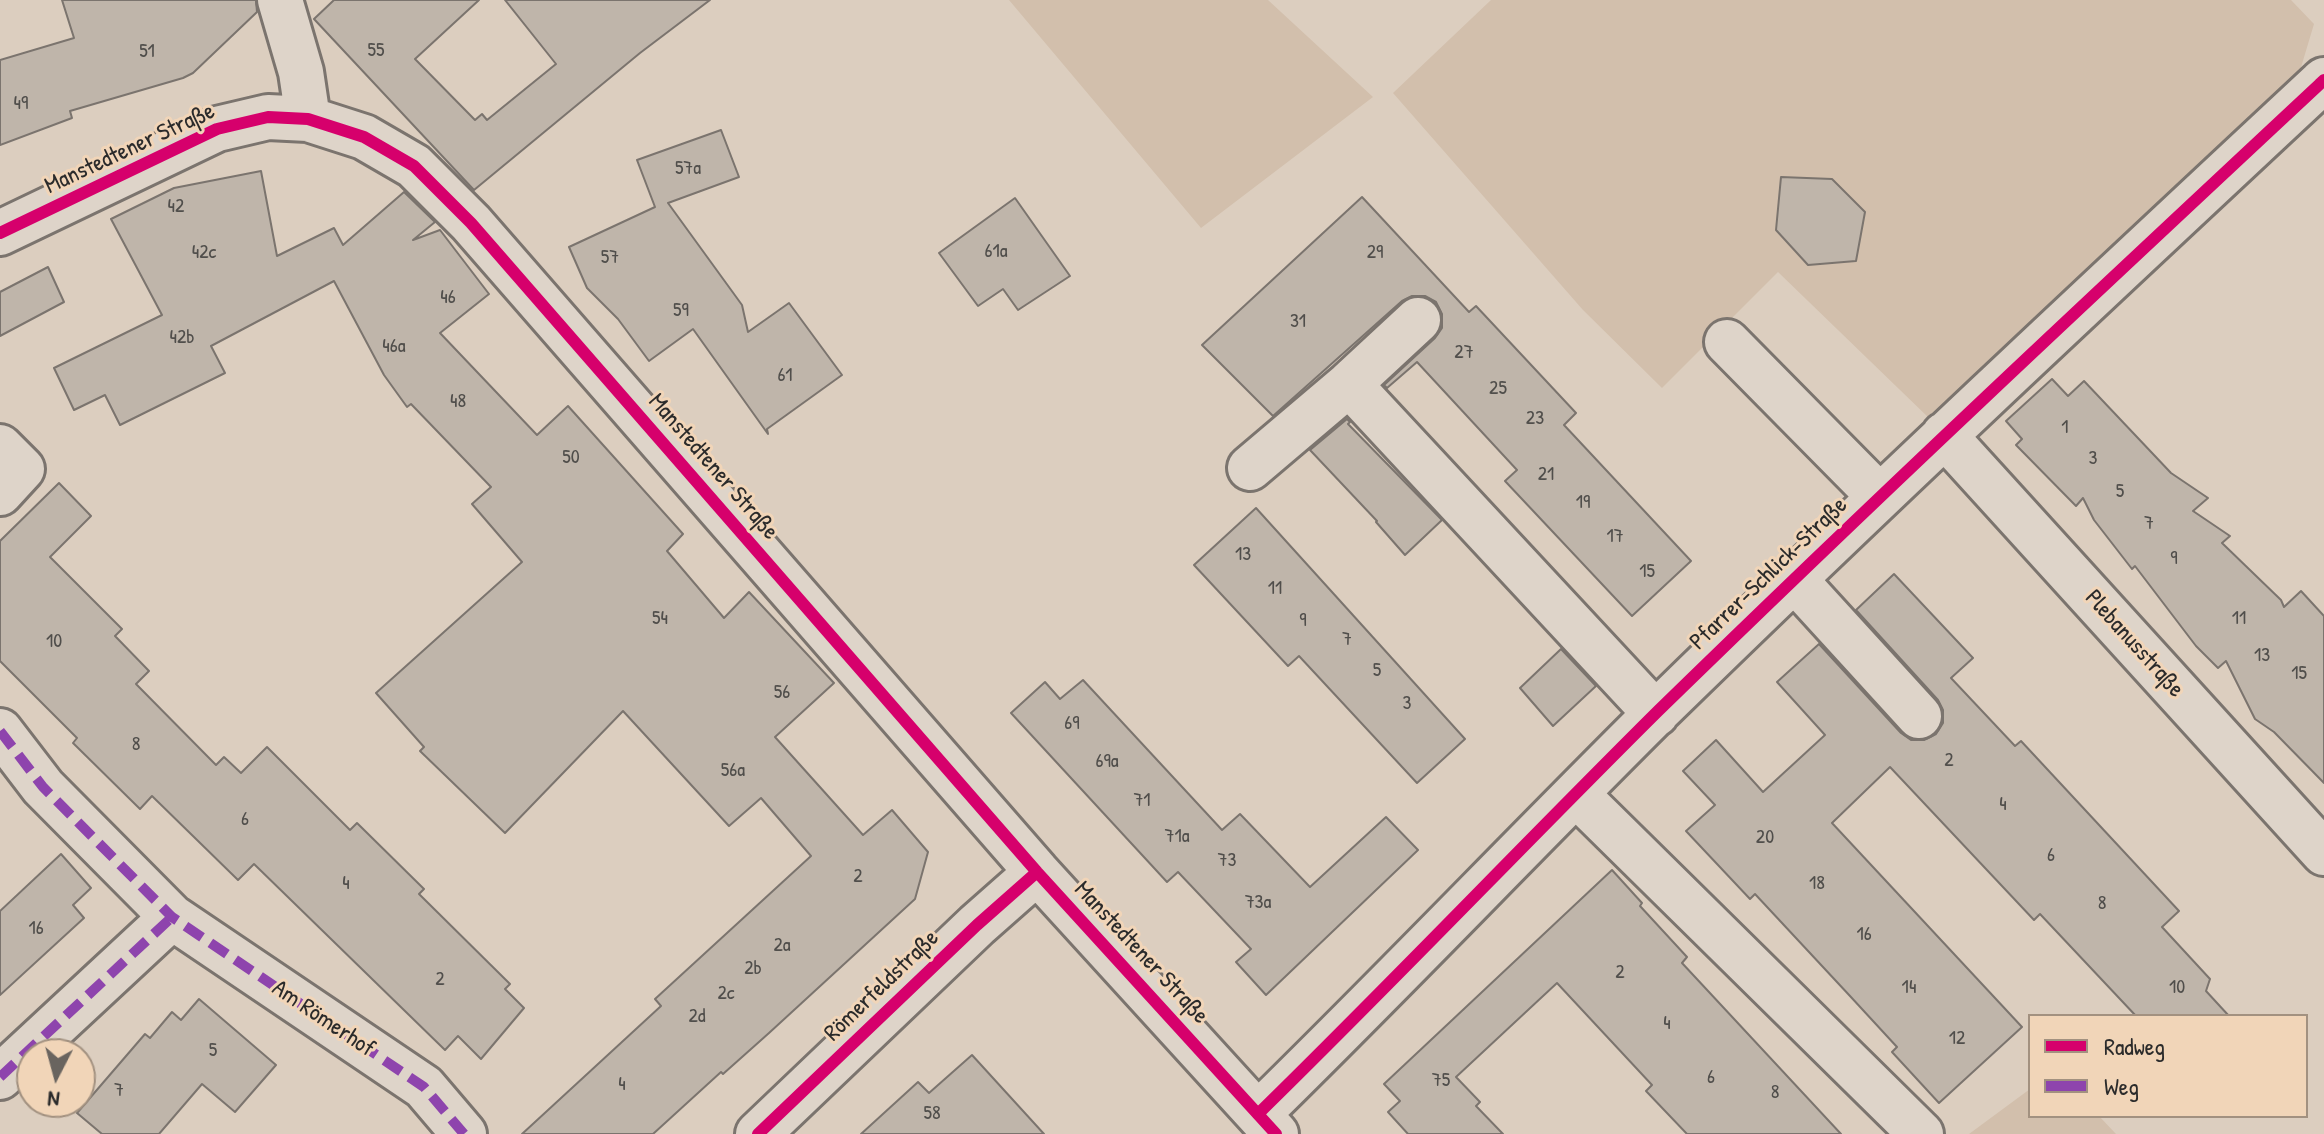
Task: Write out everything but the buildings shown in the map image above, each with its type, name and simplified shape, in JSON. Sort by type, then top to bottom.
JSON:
[{"type":"street","points":[[280,0],[301,72],[308,119]]},
{"type":"street","name":"Pfarrer-Schlick-Straße","points":[[1268,1124],[1576,794],[1656,714],[1944,435],[2324,80]]},
{"type":"street","name":"Manstedtener Straße","points":[[0,233],[217,129],[268,117],[308,119],[364,137],[414,166],[471,223],[1037,872],[1268,1124]]},
{"type":"street","points":[[1250,468],[1360,396],[1418,320]]},
{"type":"street","points":[[1727,342],[1880,497]]},
{"type":"street","points":[[1360,396],[1656,714]]},
{"type":"street","name":"Plebanusstraße","points":[[1944,435],[2324,853]]},
{"type":"street","points":[[0,447],[22,469],[0,493]]},
{"type":"street","points":[[1794,579],[1919,716]]},
{"type":"street","name":"Am Römerhof","points":[[0,731],[43,787],[172,917],[424,1087],[464,1134]]},
{"type":"street","points":[[1576,794],[1921,1134]]},
{"type":"street","name":"Römerfeldstraße","points":[[758,1134],[977,925],[1037,872]]},
{"type":"street","points":[[0,1077],[172,917]]},
{"type":"shaded area","points":[[1009,0],[1268,0],[1373,97],[1201,228]]},
{"type":"shaded area","points":[[1491,0],[2291,0],[2314,24],[2299,74],[1930,419],[1778,272],[1662,388],[1583,310],[1393,93]]},
{"type":"shaded area","points":[[2028,1090],[2028,1118],[2101,1118],[2116,1134],[1969,1134]]},
{"type":"marked path","points":[[0,731],[43,787],[172,917],[424,1087],[464,1134]]},
{"type":"marked path","points":[[0,1077],[172,917]]},
{"type":"cycle path","points":[[1259,1113],[1740,631],[2324,80]]},
{"type":"cycle path","points":[[0,233],[217,129],[268,117],[308,119],[364,137],[414,166],[471,223],[1037,872],[1276,1134]]},
{"type":"cycle path","points":[[758,1134],[977,925],[1037,872]]}]
